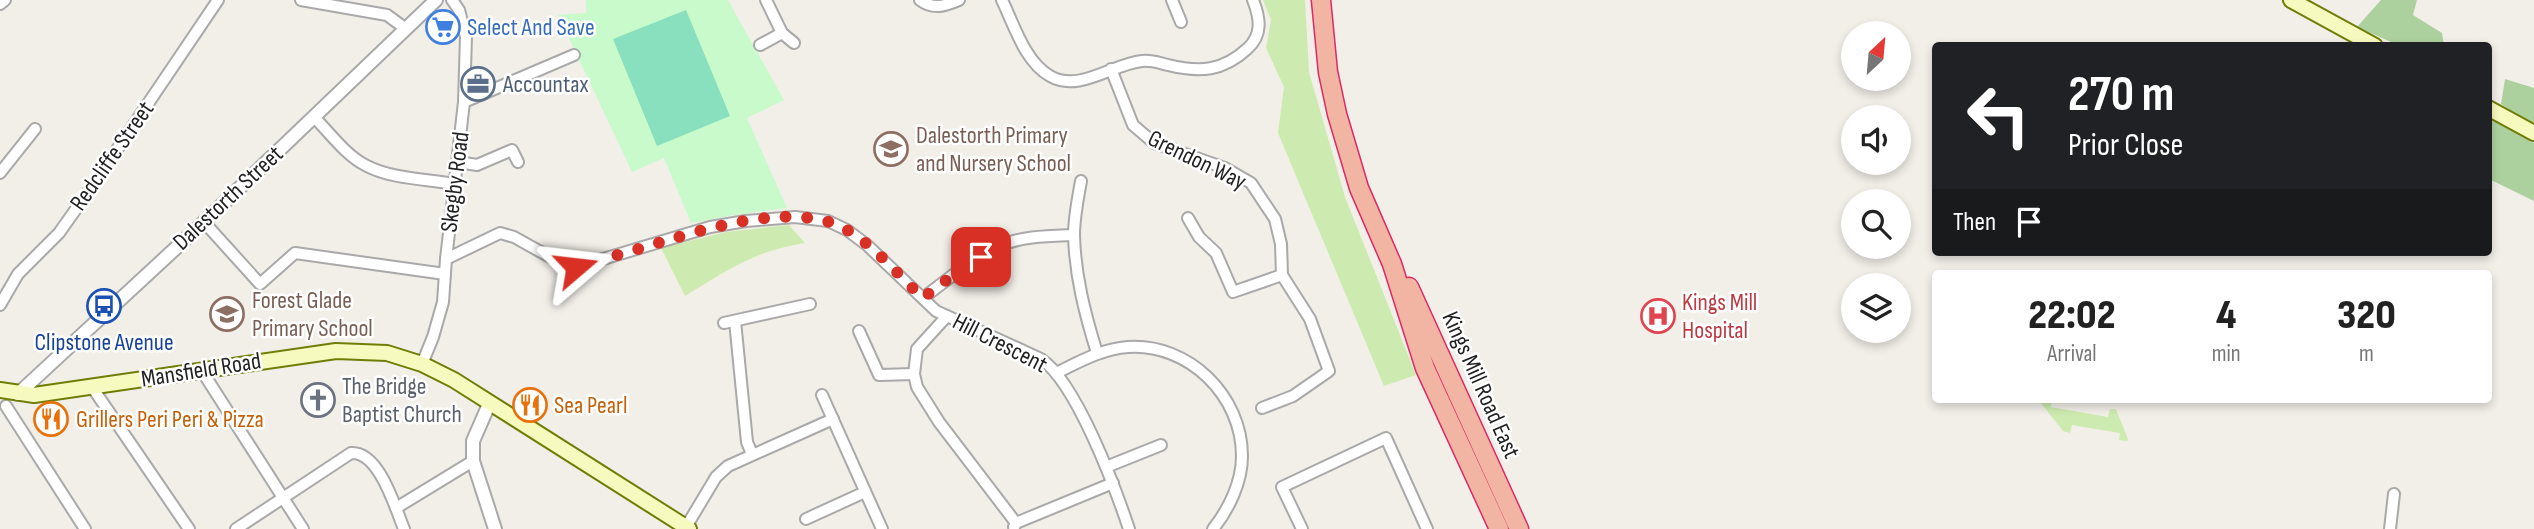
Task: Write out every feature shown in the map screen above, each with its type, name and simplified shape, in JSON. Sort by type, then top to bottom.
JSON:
[{"type":"highway","name":"Kings Mill Road East","points":[[1321,0],[1328,72],[1337,114],[1359,188],[1392,264],[1425,368],[1499,529]]},
{"type":"highway","name":"Kings Mill Road East","points":[[1392,264],[1408,284],[1519,529]]},
{"type":"main road","points":[[2291,0],[2368,42]]},
{"type":"main road","points":[[2492,110],[2534,133]]},
{"type":"main road","name":"Mansfield Road","points":[[0,390],[34,396],[336,351],[387,353],[422,364],[454,380],[688,528]]},
{"type":"street","points":[[0,4],[5,0]]},
{"type":"street","name":"Redcliffe Street","points":[[0,305],[18,274],[58,233],[93,185],[218,0]]},
{"type":"street","points":[[301,0],[387,15],[406,29]]},
{"type":"street","name":"Dalestorth Street","points":[[18,394],[204,222],[436,0]]},
{"type":"street","name":"Skegby Road","points":[[422,364],[443,302],[464,102],[466,37],[459,10],[452,0]]},
{"type":"street","points":[[766,0],[782,33],[794,43]]},
{"type":"street","points":[[920,0],[939,7],[959,0]]},
{"type":"street","points":[[1002,0],[1033,62],[1047,75],[1071,82],[1140,61],[1191,69],[1212,68],[1233,62],[1252,44],[1260,27],[1253,0]]},
{"type":"street","points":[[1172,0],[1181,22]]},
{"type":"street","points":[[760,45],[782,33]]},
{"type":"street","points":[[464,102],[574,55]]},
{"type":"street","name":"Grendon Way","points":[[1111,69],[1133,125],[1146,138],[1174,151],[1225,168],[1251,183],[1275,219],[1281,244],[1282,275],[1310,319],[1329,371],[1293,396],[1262,408]]},
{"type":"street","points":[[314,117],[352,156],[367,166],[384,172],[455,184]]},
{"type":"street","points":[[0,173],[35,129]]},
{"type":"street","points":[[458,162],[477,165],[512,150],[518,162]]},
{"type":"street","points":[[1081,181],[1074,235],[1082,304],[1097,353]]},
{"type":"street","name":"Hill Crescent","points":[[446,259],[500,233],[576,267],[710,227],[746,221],[808,218],[828,221],[847,230],[867,245],[936,311],[1041,359],[1058,372],[1080,410],[1106,467],[1129,529]]},
{"type":"street","points":[[1188,218],[1199,237],[1220,260],[1233,292],[1282,275]]},
{"type":"street","points":[[204,222],[260,284],[295,253],[445,274]]},
{"type":"street","points":[[923,298],[961,269],[1000,246],[1037,237],[1074,235]]},
{"type":"street","points":[[724,323],[810,304]]},
{"type":"street","points":[[947,316],[917,349],[914,374],[917,387],[939,422],[1015,526],[1113,483]]},
{"type":"street","points":[[736,321],[747,442],[752,454]]},
{"type":"street","points":[[859,331],[879,375],[914,374]]},
{"type":"street","points":[[1058,372],[1097,353],[1129,347],[1162,351],[1191,362],[1211,379],[1226,400],[1238,428],[1242,457],[1235,490],[1224,515],[1213,529]]},
{"type":"street","points":[[202,371],[303,529]]},
{"type":"street","points":[[92,387],[189,529]]},
{"type":"street","points":[[18,394],[3,408],[85,529]]},
{"type":"street","points":[[822,395],[882,529]]},
{"type":"street","points":[[490,402],[473,441],[472,461],[495,529]]},
{"type":"street","points":[[688,528],[716,477],[728,466],[833,419]]},
{"type":"street","points":[[1303,529],[1282,487],[1385,438],[1427,529]]},
{"type":"street","points":[[1106,467],[1161,445]]},
{"type":"street","points":[[236,529],[351,453],[359,452],[372,461],[404,529]]},
{"type":"street","points":[[396,508],[472,461]]},
{"type":"street","points":[[806,519],[865,492]]},
{"type":"street","points":[[2390,529],[2397,501]]},
{"type":"green space","points":[[586,0],[728,0],[784,100],[747,118],[787,208],[691,223],[664,158],[632,172],[558,15],[586,13]]},
{"type":"green space","points":[[1263,0],[1305,0],[1309,72],[1345,197],[1416,375],[1384,386],[1278,133],[1284,87],[1266,48],[1271,20]]},
{"type":"green space","points":[[2381,0],[2417,0],[2413,15],[2442,33],[2444,42],[2391,42],[2357,27]]},
{"type":"green space","points":[[686,10],[730,116],[657,146],[613,39]]},
{"type":"green space","points":[[2505,79],[2534,88],[2534,122],[2531,124],[2501,104]]},
{"type":"green space","points":[[2492,119],[2534,143],[2534,201],[2492,180]]},
{"type":"green space","points":[[789,225],[805,243],[756,256],[685,296],[661,248],[726,232]]},
{"type":"green space","points":[[2041,403],[2052,403],[2051,407],[2108,417],[2110,409],[2116,409],[2128,439],[2119,440],[2120,433],[2072,425],[2070,433],[2063,431]]},
{"type":"place","name":"Select And Save","points":[[443,27]]},
{"type":"place","name":"Accountax","points":[[478,84]]},
{"type":"place","name":"Dalestorth Primary and Nursery School","points":[[891,149]]},
{"type":"place","name":"Clipstone Avenue","points":[[104,306]]},
{"type":"place","name":"Forest Glade Primary School","points":[[227,314]]},
{"type":"place","name":"Kings Mill Hospital","points":[[1658,316]]},
{"type":"place","name":"The Bridge Baptist Church","points":[[318,400]]},
{"type":"place","name":"Sea Pearl","points":[[530,405]]},
{"type":"place","name":"Grillers Peri Peri & Pizza","points":[[51,419]]},
{"type":"route","points":[[576,267],[710,227],[795,217],[828,221],[847,230],[867,245],[923,298],[981,257]]}]
